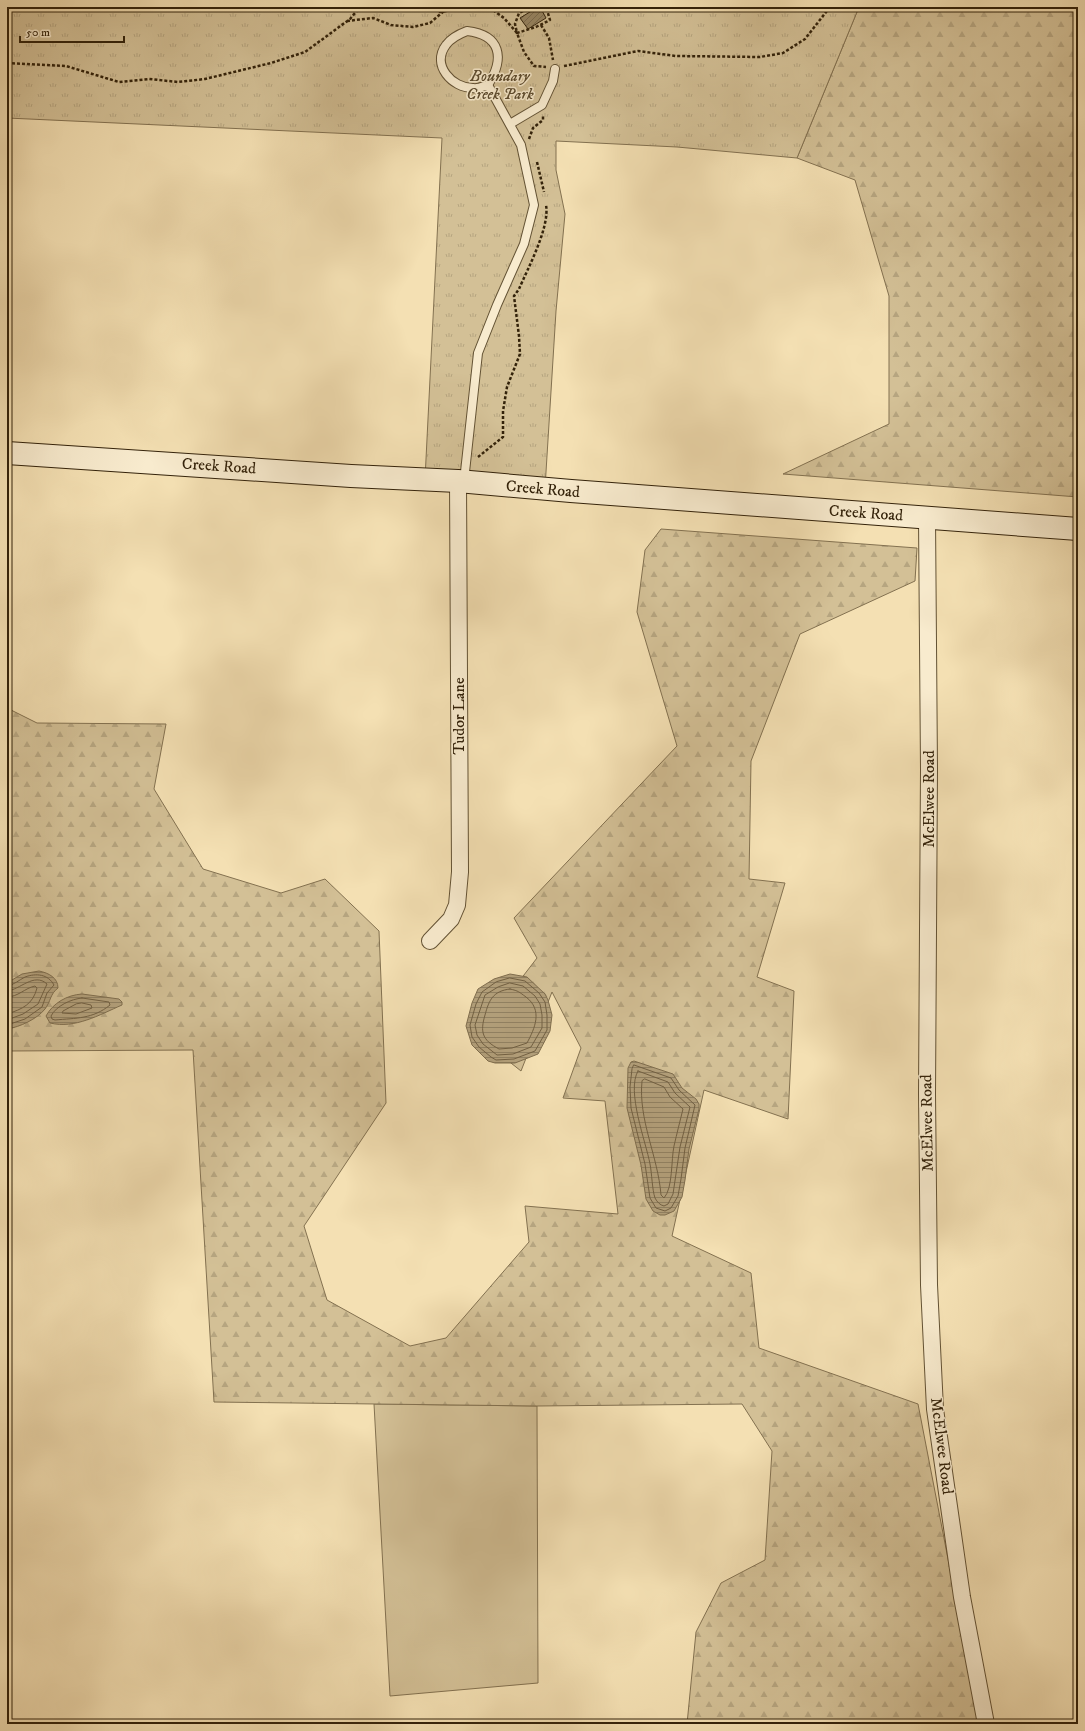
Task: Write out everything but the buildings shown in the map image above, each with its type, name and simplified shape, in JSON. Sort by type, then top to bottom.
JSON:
[{"type":"main road","name":"Creek Road","points":[[7,453],[351,476],[461,481],[571,492],[1078,529]]},
{"type":"street","name":"Tudor Lane","points":[[430,941],[451,918],[457,905],[460,872],[461,481]]},
{"type":"street","name":"McElwee Road","points":[[928,518],[929,769],[927,1094],[929,1285],[935,1409],[962,1597],[986,1724]]},
{"type":"lane","points":[[467,31],[477,32],[489,37],[495,45],[498,56],[494,75],[488,85],[473,88],[452,82],[444,72],[441,58],[445,45],[467,31]]},
{"type":"lane","points":[[510,124],[542,105],[552,81],[555,69]]},
{"type":"lane","points":[[461,481],[478,353],[524,244],[534,205],[520,144],[488,85]]},
{"type":"path","points":[[7,63],[66,66],[119,82],[149,79],[178,82],[198,80],[271,63],[305,52],[346,21],[360,7]]},
{"type":"path","points":[[436,7],[440,12],[471,7]]},
{"type":"path","points":[[474,7],[490,8],[504,18],[517,33]]},
{"type":"path","points":[[532,7],[519,13],[515,24],[524,52],[534,66],[555,69],[638,51],[676,56],[760,57],[783,53],[805,39],[830,7]]},
{"type":"path","points":[[517,33],[541,25],[550,20],[547,10],[542,7]]},
{"type":"path","points":[[547,10],[550,7]]},
{"type":"path","points":[[346,21],[373,18],[390,25],[413,27],[430,23],[444,11]]},
{"type":"path","points":[[541,25],[548,38],[555,69]]},
{"type":"path","points":[[531,146],[528,140],[533,128],[543,120],[542,105]]},
{"type":"path","points":[[535,157],[540,170],[544,195]]},
{"type":"path","points":[[476,459],[503,437],[503,411],[507,388],[520,354],[520,336],[514,296],[519,289],[539,241],[547,213],[545,201]]},
{"type":"green space","name":"Boundary Creek Park","points":[[7,7],[859,7],[797,158],[677,147],[556,141],[556,170],[565,214],[556,311],[545,488],[425,479],[442,138],[7,118]]},
{"type":"green space","points":[[859,7],[1078,7],[1078,497],[783,474],[889,424],[889,296],[855,180],[797,158]]},
{"type":"green space","points":[[661,529],[917,548],[915,581],[800,634],[751,761],[749,879],[785,883],[757,977],[794,991],[788,1119],[704,1090],[672,1236],[751,1273],[759,1348],[918,1404],[980,1724],[687,1724],[696,1632],[721,1583],[765,1560],[772,1451],[742,1404],[537,1406],[214,1402],[193,1050],[7,1051],[7,708],[37,723],[166,724],[154,789],[203,869],[281,893],[325,879],[379,931],[386,1103],[304,1226],[327,1300],[410,1346],[446,1338],[529,1242],[525,1206],[618,1214],[605,1101],[563,1098],[581,1048],[552,992],[521,1071],[477,1036],[537,958],[514,918],[677,746],[637,612],[645,550]]},
{"type":"green space","points":[[374,1404],[537,1406],[538,1683],[390,1696]]},
{"type":"water","points":[[39,971],[52,976],[58,984],[58,988],[53,993],[42,1013],[23,1024],[7,1029],[7,983],[22,974]]},
{"type":"water","points":[[510,974],[527,977],[545,994],[552,1015],[550,1031],[538,1054],[515,1063],[495,1063],[488,1061],[472,1045],[466,1026],[472,1003],[478,989],[494,979]]},
{"type":"water","points":[[82,994],[119,999],[122,1002],[122,1005],[96,1017],[78,1023],[50,1023],[46,1016],[52,1007],[61,1000]]},
{"type":"water","points":[[634,1061],[673,1074],[682,1088],[696,1099],[699,1104],[689,1149],[682,1197],[674,1211],[665,1215],[660,1215],[653,1211],[646,1199],[641,1165],[627,1108],[628,1068],[631,1062]]}]
